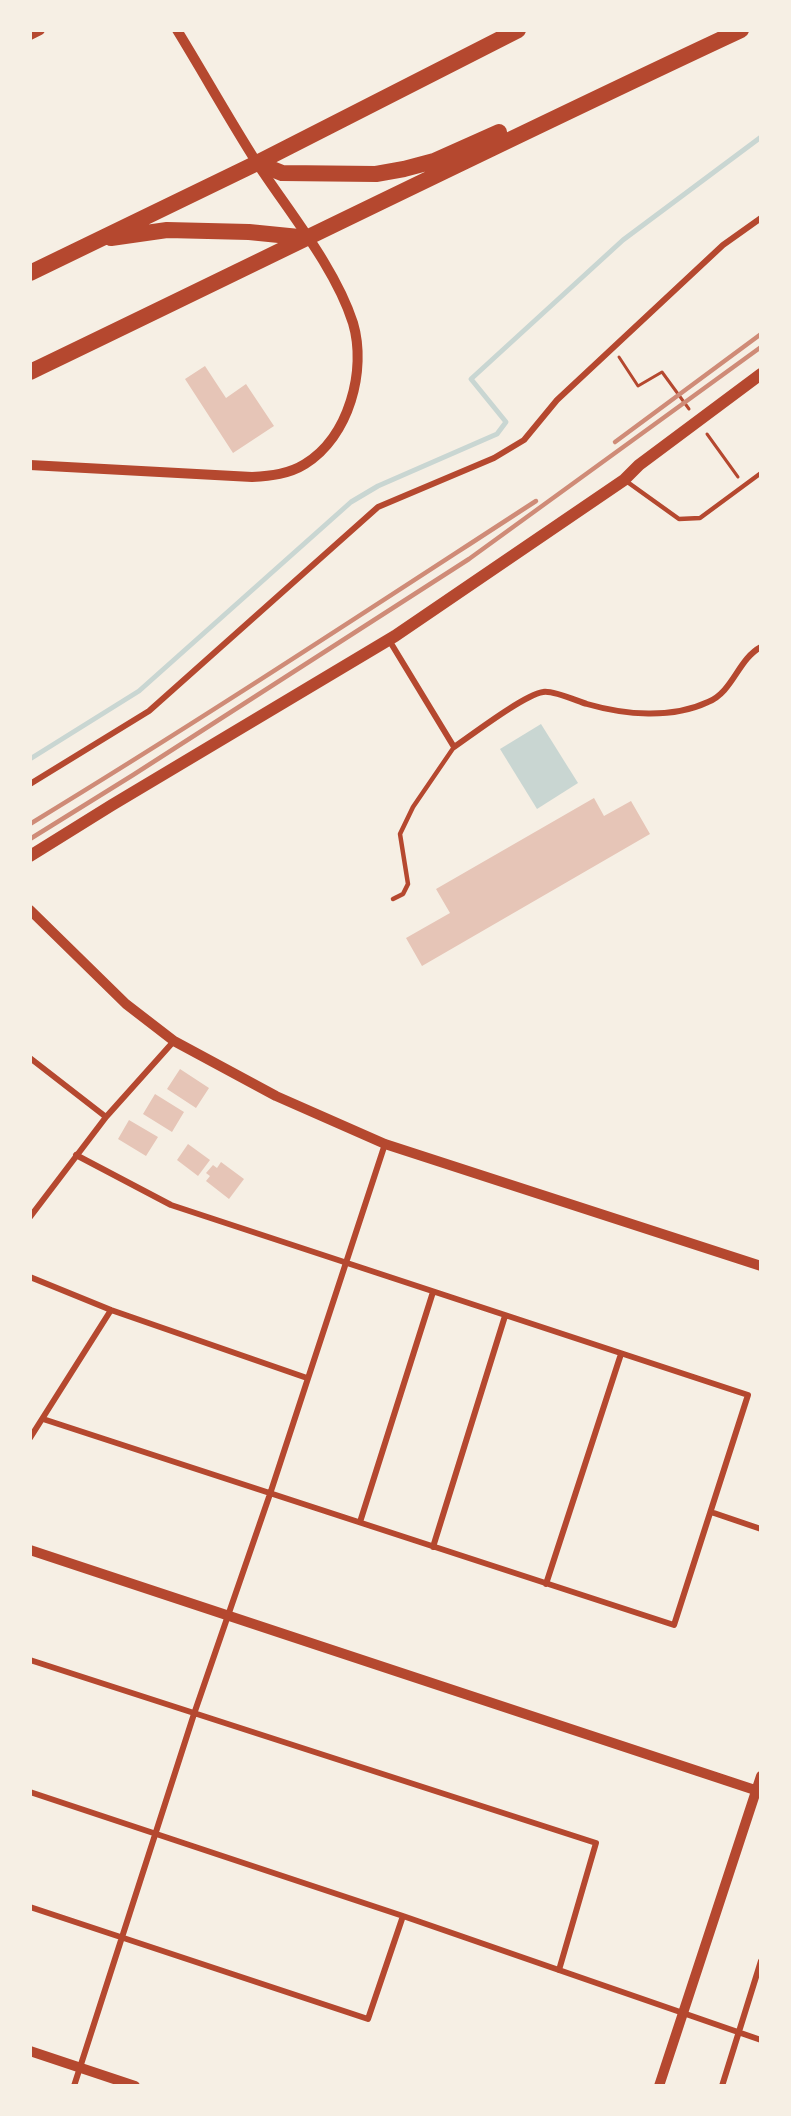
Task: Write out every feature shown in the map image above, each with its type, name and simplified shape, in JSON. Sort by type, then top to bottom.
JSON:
[{"type":"highway","points":[[30,273],[257,163],[518,30]]},
{"type":"highway","points":[[30,372],[541,123],[741,30]]},
{"type":"highway","points":[[257,163],[282,173],[376,174],[434,161],[502,131],[541,123]]},
{"type":"highway","points":[[95,241],[167,230],[249,232],[309,238]]},
{"type":"main road","points":[[30,856],[389,640],[624,480],[639,465],[761,374]]},
{"type":"street","points":[[30,35],[40,30]]},
{"type":"street","points":[[30,465],[252,477],[280,475],[305,464],[325,447],[342,422],[353,400],[358,351],[353,325],[344,300],[309,238],[257,163],[177,30]]},
{"type":"street","points":[[30,784],[149,711],[378,507],[494,458],[524,440],[557,400],[723,245],[761,218]]},
{"type":"street","points":[[389,640],[454,747],[531,696],[545,691],[603,709],[656,714],[688,709],[710,702],[724,691],[753,651],[761,647]]},
{"type":"street","points":[[30,910],[126,1004],[174,1041],[276,1096],[385,1144],[761,1266]]},
{"type":"street","points":[[30,1217],[106,1117],[174,1041]]},
{"type":"street","points":[[30,1058],[106,1117]]},
{"type":"street","points":[[74,2086],[194,1714],[230,1615],[385,1144]]},
{"type":"street","points":[[43,1419],[674,1625],[748,1395],[171,1205],[76,1155]]},
{"type":"street","points":[[30,1277],[111,1310],[307,1378]]},
{"type":"street","points":[[360,1522],[433,1292]]},
{"type":"street","points":[[30,1438],[111,1310]]},
{"type":"street","points":[[433,1547],[506,1316]]},
{"type":"street","points":[[546,1584],[621,1353]]},
{"type":"street","points":[[711,1512],[761,1528]]},
{"type":"street","points":[[30,1550],[759,1792]]},
{"type":"street","points":[[30,1660],[596,1843],[559,1970]]},
{"type":"street","points":[[659,2086],[759,1792],[761,1776]]},
{"type":"street","points":[[30,1792],[404,1916],[761,2040]]},
{"type":"street","points":[[30,1906],[368,2019],[404,1916]]},
{"type":"street","points":[[722,2086],[761,1961]]},
{"type":"street","points":[[30,2051],[135,2086]]},
{"type":"lane","points":[[624,480],[680,519],[700,518],[761,473]]},
{"type":"lane","points":[[393,899],[404,894],[408,884],[400,834],[413,807],[454,747]]},
{"type":"path","points":[[613,348],[638,386],[662,372],[689,410]]},
{"type":"path","points":[[703,428],[744,485]]},
{"type":"shaded area","points":[[541,724],[578,783],[537,809],[500,749]]},
{"type":"building","points":[[205,366],[226,398],[246,384],[274,426],[233,453],[185,379]]},
{"type":"building","points":[[594,798],[604,816],[631,801],[650,834],[422,966],[406,938],[450,913],[436,889]]},
{"type":"building","points":[[180,1069],[209,1088],[196,1108],[167,1089]]},
{"type":"building","points":[[155,1094],[184,1112],[172,1132],[143,1114]]},
{"type":"building","points":[[129,1120],[158,1137],[146,1156],[118,1139]]},
{"type":"building","points":[[188,1144],[210,1160],[198,1176],[177,1160]]},
{"type":"building","points":[[221,1162],[244,1179],[229,1199],[206,1181],[210,1176],[206,1173],[213,1165],[217,1168]]},
{"type":"waterway","points":[[30,759],[139,691],[351,502],[378,486],[497,434],[506,422],[471,379],[623,240],[761,137]]},
{"type":"railway","points":[[615,442],[761,334]]},
{"type":"railway","points":[[30,839],[469,559],[761,347]]},
{"type":"railway","points":[[30,824],[221,705],[536,501]]}]
